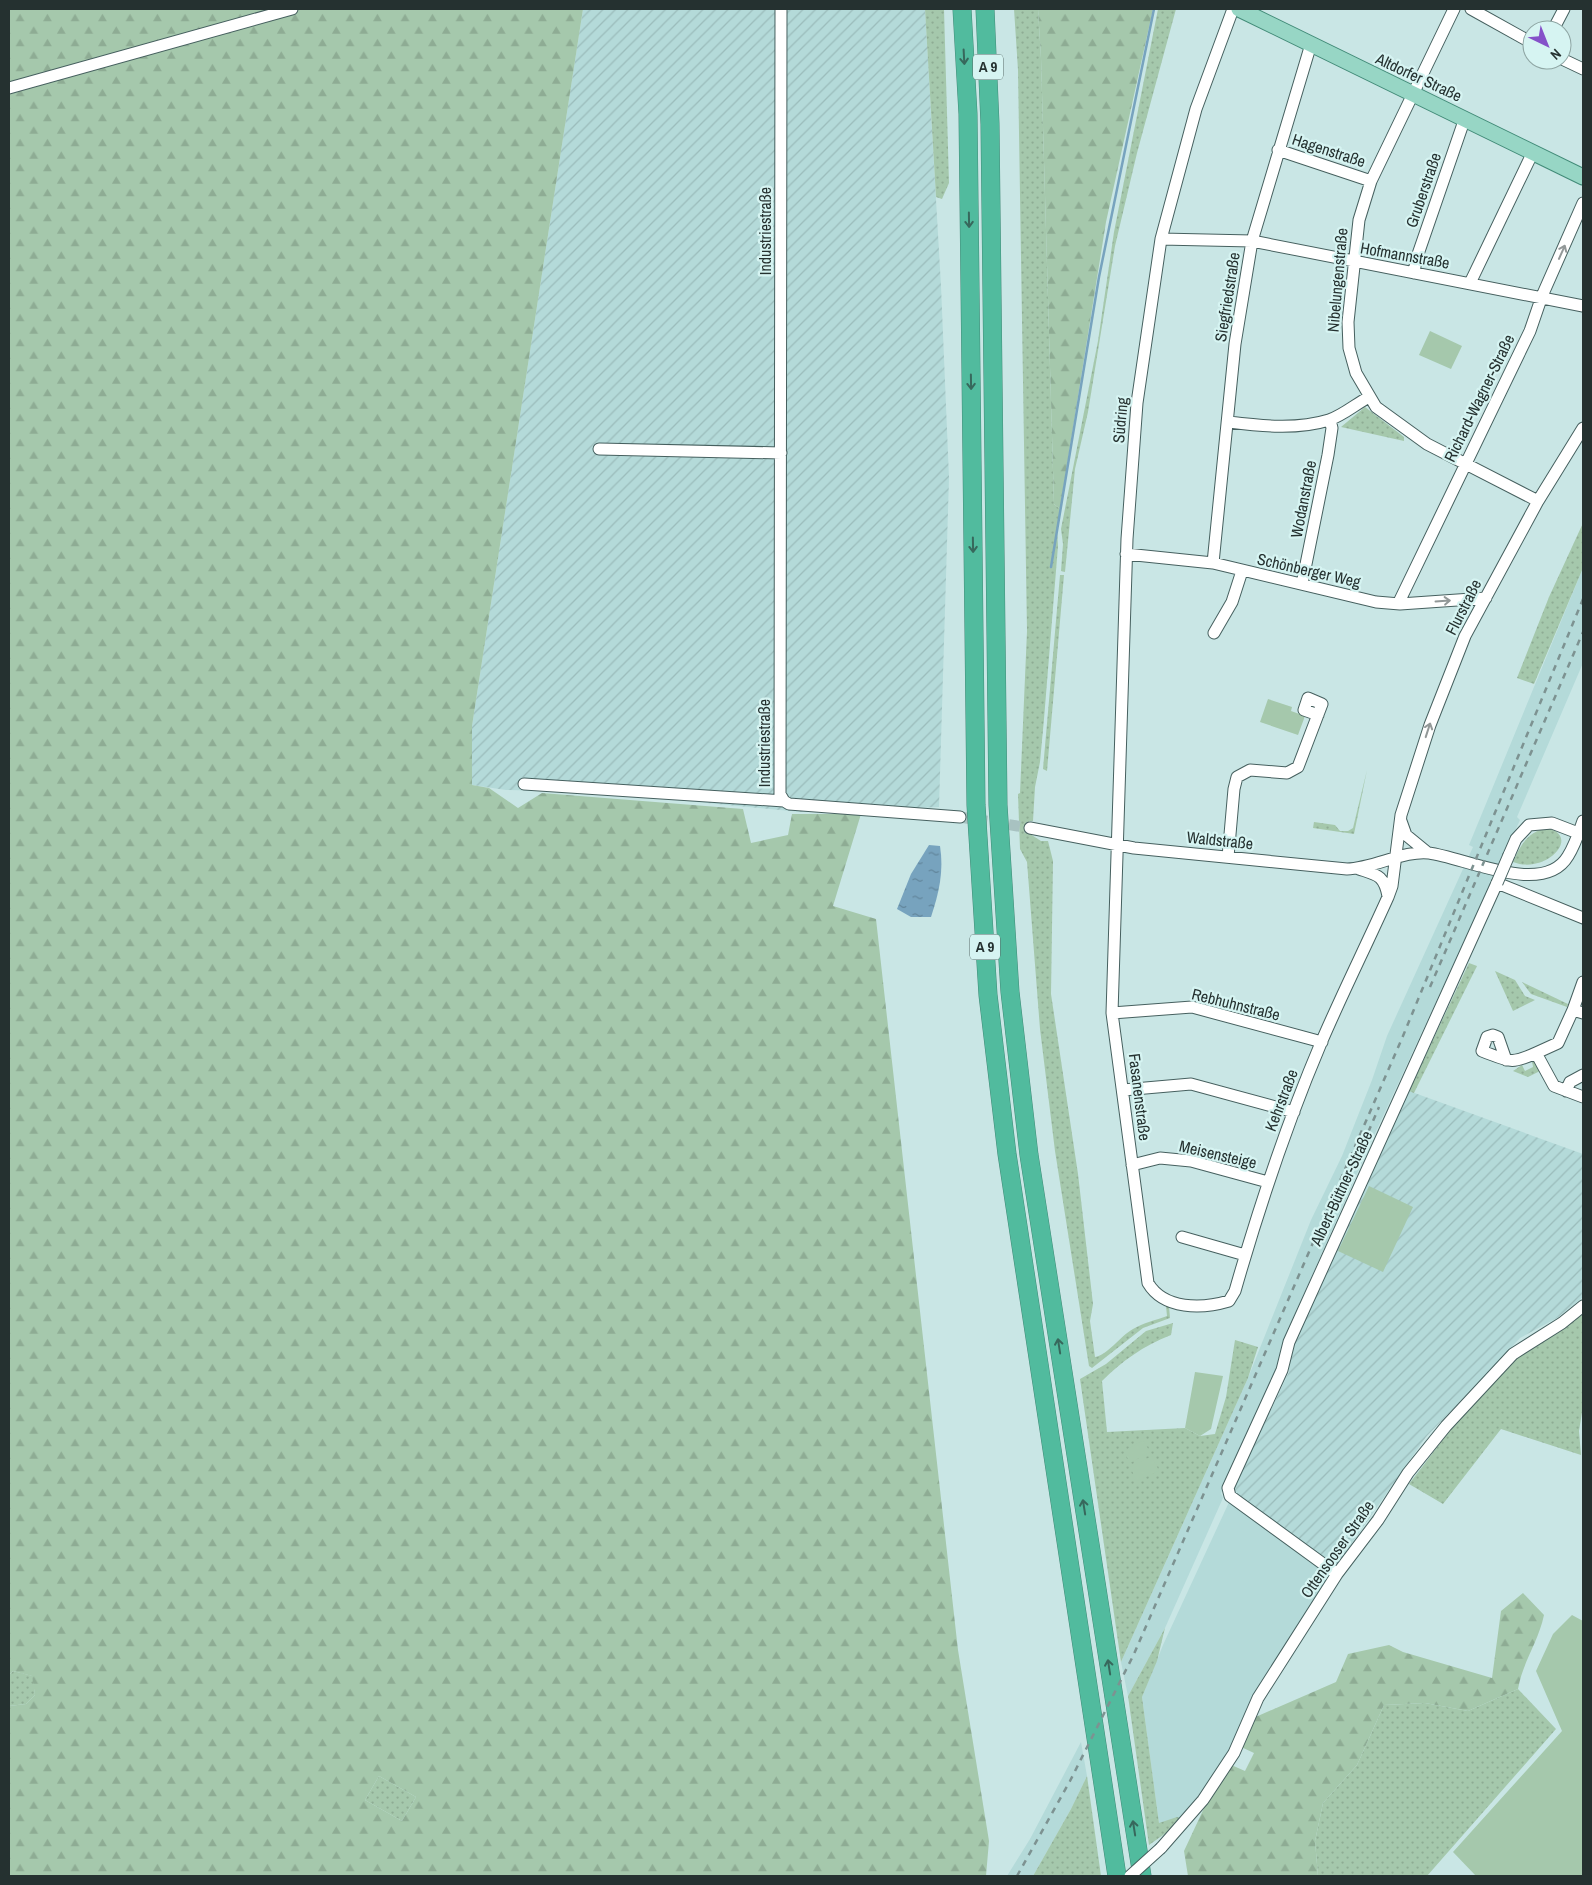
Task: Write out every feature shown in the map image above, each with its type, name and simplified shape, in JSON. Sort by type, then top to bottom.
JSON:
[{"type":"highway","name":"A 9","points":[[962,9],[968,114],[976,805],[988,995],[1007,1154],[1117,1876]]},
{"type":"highway","name":"A 9","points":[[985,9],[990,124],[998,805],[1010,992],[1029,1155],[1142,1876]]},
{"type":"main road","name":"Altdorfer Straße","points":[[1239,9],[1583,177]]},
{"type":"street","points":[[9,88],[292,9]]},
{"type":"street","name":"Industriestraße","points":[[781,9],[780,794],[784,801]]},
{"type":"street","name":"Südring","points":[[1118,846],[1126,554],[1137,403],[1161,239],[1196,109],[1233,9]]},
{"type":"street","name":"Nibelungenstraße","points":[[1454,9],[1371,181],[1359,220],[1353,262],[1347,336],[1356,372],[1376,407],[1427,444],[1538,501]]},
{"type":"street","points":[[1471,9],[1522,37]]},
{"type":"street","name":"Siegfriedstraße","points":[[1213,563],[1229,422],[1235,344],[1252,241],[1311,44]]},
{"type":"street","name":"Gruberstraße","points":[[1414,273],[1416,260],[1465,118]]},
{"type":"street","name":"Hagenstraße","points":[[1278,150],[1371,181]]},
{"type":"street","points":[[1470,284],[1532,152]]},
{"type":"street","name":"Richard-Wagner-Straße","points":[[1400,604],[1400,600],[1465,463],[1530,332],[1542,296],[1583,203]]},
{"type":"street","name":"Hofmannstraße","points":[[1161,239],[1252,241],[1353,262],[1542,296],[1583,306]]},
{"type":"street","points":[[1229,422],[1293,426],[1330,420],[1369,397]]},
{"type":"street","name":"Wodanstraße","points":[[1302,584],[1328,454],[1332,428],[1330,420]]},
{"type":"street","name":"Flurstraße","points":[[1394,860],[1401,815],[1430,725],[1465,636],[1538,501],[1583,428]]},
{"type":"street","points":[[599,449],[781,453]]},
{"type":"street","name":"Schönberger Weg","points":[[1126,554],[1213,563],[1376,602],[1400,604],[1486,598]]},
{"type":"street","points":[[1214,633],[1232,602],[1242,571]]},
{"type":"street","points":[[1228,857],[1234,789],[1237,777],[1250,770],[1288,773],[1298,767],[1318,715]]},
{"type":"street","name":"Industriestraße","points":[[524,784],[784,801]]},
{"type":"street","points":[[784,801],[789,804],[960,817]]},
{"type":"street","points":[[1401,815],[1406,835],[1428,853],[1527,876],[1552,872],[1568,857],[1583,821]]},
{"type":"street","name":"Albert-Büttner-Straße","points":[[1338,1574],[1230,1496],[1228,1488],[1282,1370],[1288,1342],[1516,839],[1529,825],[1552,823],[1578,833]]},
{"type":"street","name":"Waldstraße","points":[[1030,828],[1118,846],[1357,869],[1407,855],[1428,853]]},
{"type":"street","name":"Fasanenstraße","points":[[1118,846],[1112,1013],[1124,1090],[1148,1283],[1154,1293],[1163,1300],[1208,1307]]},
{"type":"street","name":"Kehrstraße","points":[[1208,1307],[1229,1301],[1234,1291],[1268,1182],[1294,1112],[1322,1042],[1388,897],[1392,886],[1394,860]]},
{"type":"street","points":[[1357,869],[1380,877],[1386,884],[1388,897]]},
{"type":"street","points":[[1497,883],[1583,918]]},
{"type":"street","points":[[1506,1060],[1517,1062],[1558,1043],[1578,1012],[1583,982]]},
{"type":"street","name":"Rebhuhnstraße","points":[[1112,1013],[1192,1007],[1322,1042]]},
{"type":"street","points":[[1536,1053],[1554,1086],[1583,1097]]},
{"type":"street","points":[[1566,1091],[1570,1082],[1583,1075]]},
{"type":"street","points":[[1124,1090],[1191,1084],[1294,1112]]},
{"type":"street","name":"Meisensteige","points":[[1132,1165],[1160,1158],[1191,1161],[1268,1182]]},
{"type":"street","points":[[1182,1237],[1245,1254]]},
{"type":"street","name":"Ottensooser Straße","points":[[1130,1876],[1161,1848],[1203,1800],[1234,1753],[1258,1698],[1338,1574],[1378,1520],[1408,1473],[1475,1394],[1513,1354],[1562,1323],[1583,1306]]},
{"type":"shaded area","points":[[583,9],[925,9],[941,286],[949,478],[939,807],[800,812],[594,792],[506,790],[472,785],[472,726]]},
{"type":"shaded area","points":[[1583,568],[1583,663],[1517,817],[1520,820],[1372,1140],[1286,1334],[1272,1383],[1234,1463],[1221,1493],[1223,1498],[1165,1628],[1128,1696],[1121,1662],[1248,1378],[1311,1220],[1342,1156],[1387,1036],[1473,847],[1469,845]]},
{"type":"shaded area","points":[[1409,1091],[1583,1154],[1583,1297],[1557,1318],[1520,1338],[1426,1437],[1333,1570],[1231,1493],[1289,1372],[1290,1349],[1346,1217]]},
{"type":"shaded area","points":[[1230,1500],[1323,1568],[1327,1582],[1252,1697],[1233,1744],[1201,1796],[1180,1824],[1159,1823],[1142,1697],[1163,1645]]},
{"type":"shaded area","points":[[1081,1742],[1087,1776],[1071,1809],[1033,1876],[1007,1876],[1030,1839]]},
{"type":"green space","points":[[9,9],[583,9],[472,726],[472,785],[489,788],[518,808],[542,793],[743,809],[751,843],[788,835],[792,814],[861,814],[833,906],[876,919],[958,1650],[989,1841],[986,1876],[9,1876],[9,1706],[26,1704],[35,1695],[32,1676],[13,1671],[9,1675]],"holes":[[[379,1776],[416,1797],[402,1821],[365,1800]]]},
{"type":"green space","points":[[925,9],[944,9],[949,183],[942,199],[936,197]]},
{"type":"green space","points":[[1014,9],[1038,9],[1054,504],[1060,509],[1040,762],[1035,787],[1033,821],[1029,821],[1030,834],[1041,841],[1048,841],[1053,861],[1051,994],[1078,1174],[1093,1304],[1090,1321],[1095,1357],[1105,1353],[1133,1329],[1167,1316],[1166,1306],[1169,1306],[1170,1318],[1143,1328],[1092,1368],[1089,1366],[1055,1151],[1040,1029],[1027,862],[1020,849],[1018,794],[1020,793],[1027,631],[1018,70]]},
{"type":"green space","points":[[1038,9],[1153,9],[1106,222],[1060,509],[1054,504]]},
{"type":"green space","points":[[1158,9],[1176,9],[1137,153],[1115,246],[1088,412],[1075,469],[1065,572],[1061,571],[1063,544],[1061,529],[1098,341],[1114,232]]},
{"type":"green space","points":[[1430,331],[1462,346],[1451,369],[1419,355]]},
{"type":"green space","points":[[1365,407],[1404,437],[1404,441],[1341,427]]},
{"type":"green space","points":[[1583,523],[1583,568],[1534,684],[1517,678],[1549,597]]},
{"type":"green space","points":[[1060,575],[1064,575],[1047,771],[1043,769]]},
{"type":"green space","points":[[1268,699],[1292,707],[1291,711],[1305,716],[1298,735],[1260,722]]},
{"type":"green space","points":[[1367,770],[1354,834],[1313,828],[1314,822],[1335,825],[1340,831],[1348,831],[1353,828]]},
{"type":"green space","points":[[1547,828],[1557,832],[1561,839],[1560,846],[1555,853],[1537,863],[1525,865],[1513,862],[1518,851],[1529,836]]},
{"type":"green space","points":[[1469,963],[1477,966],[1414,1093],[1409,1091]]},
{"type":"green space","points":[[1495,971],[1515,980],[1525,996],[1535,1000],[1513,1011]]},
{"type":"green space","points":[[1522,982],[1568,1004],[1567,1007],[1531,994]]},
{"type":"green space","points":[[1532,1060],[1537,1062],[1540,1071],[1528,1077],[1513,1071],[1522,1065],[1525,1071],[1533,1067]]},
{"type":"green space","points":[[1369,1186],[1413,1207],[1383,1272],[1338,1251]]},
{"type":"green space","points":[[1583,1314],[1583,1406],[1579,1431],[1581,1455],[1501,1429],[1443,1504],[1409,1484],[1476,1398],[1506,1367],[1545,1338]]},
{"type":"green space","points":[[1173,1323],[1171,1335],[1151,1344],[1134,1355],[1102,1381],[1107,1432],[1185,1428],[1200,1436],[1215,1434],[1226,1397],[1235,1340],[1258,1347],[1248,1378],[1121,1662],[1080,1379],[1106,1364],[1146,1331]]},
{"type":"green space","points":[[1195,1372],[1223,1376],[1211,1429],[1200,1436],[1185,1428]]},
{"type":"green space","points":[[1143,1440],[1150,1452],[1130,1463],[1124,1451]]},
{"type":"green space","points":[[1152,1456],[1159,1471],[1137,1481],[1130,1467]]},
{"type":"green space","points":[[1523,1593],[1544,1615],[1523,1670],[1518,1689],[1468,1711],[1425,1703],[1384,1705],[1357,1765],[1323,1803],[1315,1841],[1318,1876],[1188,1876],[1184,1851],[1212,1791],[1229,1764],[1245,1771],[1254,1753],[1239,1746],[1251,1719],[1336,1682],[1348,1654],[1389,1645],[1403,1652],[1492,1678],[1501,1611]]},
{"type":"green space","points":[[1572,1615],[1583,1621],[1583,1876],[1476,1876],[1453,1852],[1562,1731],[1536,1671],[1553,1634]]},
{"type":"green space","points":[[1165,1628],[1157,1661],[1142,1697],[1159,1823],[1177,1817],[1180,1818],[1169,1835],[1166,1833],[1149,1845],[1128,1696]]},
{"type":"green space","points":[[13,1671],[33,1676],[35,1695],[26,1704],[9,1706],[9,1675]]},
{"type":"green space","points":[[1518,1689],[1556,1729],[1427,1876],[1318,1876],[1315,1841],[1323,1803],[1357,1765],[1384,1705],[1425,1703],[1468,1711]]},
{"type":"green space","points":[[379,1776],[416,1797],[402,1821],[365,1800]]},
{"type":"green space","points":[[1087,1776],[1101,1876],[1033,1876],[1071,1809]]},
{"type":"water","points":[[929,845],[940,846],[941,873],[936,899],[931,917],[911,917],[897,909],[911,874]]},
{"type":"waterway","points":[[1051,567],[1099,277],[1154,9]]},
{"type":"tunnel","points":[[960,817],[1030,828]]},
{"type":"railway","points":[[1017,1876],[1070,1781],[1134,1654],[1403,1036],[1583,599]]},
{"type":"railway","points":[[1430,987],[1583,632]]},
{"type":"railway","points":[[1321,1242],[1379,1107]]}]
